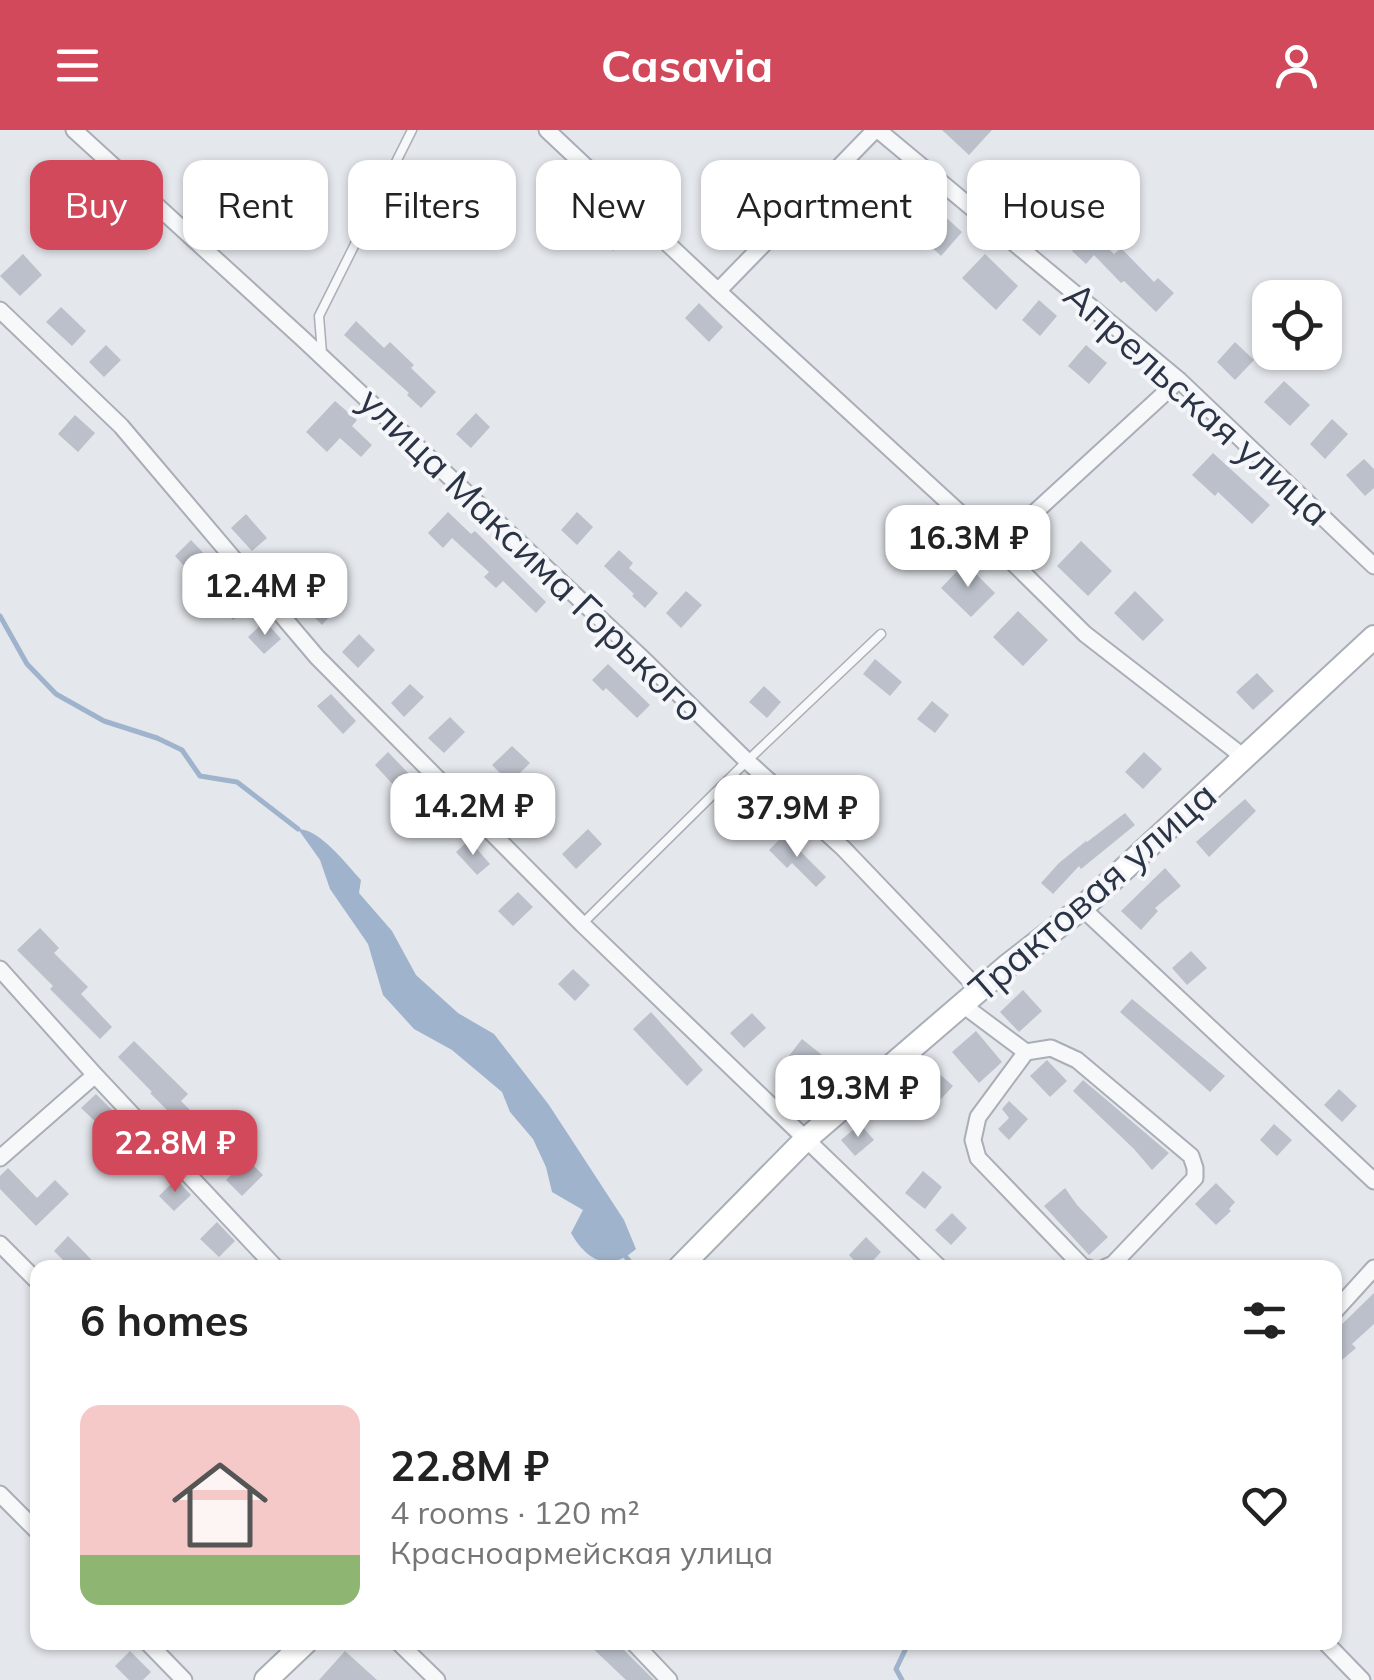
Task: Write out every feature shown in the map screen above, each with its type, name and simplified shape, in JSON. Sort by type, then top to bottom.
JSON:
[{"type":"street","name":"улица Максима Горького","points":[[74,130],[323,358],[747,761],[844,848],[971,998],[1026,1052]]},
{"type":"street","points":[[547,130],[997,547],[1085,634],[1245,758]]},
{"type":"street","points":[[718,292],[877,130]]},
{"type":"street","name":"Апрельская улица","points":[[877,130],[1179,380],[1374,566]]},
{"type":"street","points":[[0,310],[122,426],[318,657],[582,924],[932,1260]]},
{"type":"street","points":[[997,547],[1179,380]]},
{"type":"street","name":"Трактовая улица","points":[[687,1260],[806,1140],[1006,966],[1082,908],[1374,637]]},
{"type":"street","points":[[1082,908],[1374,1181]]},
{"type":"street","points":[[0,969],[268,1260]]},
{"type":"street","points":[[1077,1260],[978,1158],[973,1140],[978,1117],[1026,1052],[1052,1048],[1076,1060],[1191,1156],[1195,1178],[1117,1260]]},
{"type":"street","points":[[0,1158],[95,1075]]},
{"type":"street","points":[[0,1244],[30,1274]]},
{"type":"street","points":[[1342,1303],[1374,1268]]},
{"type":"street","points":[[0,1494],[30,1524]]},
{"type":"street","points":[[155,1650],[184,1680]]},
{"type":"street","points":[[266,1680],[298,1650]]},
{"type":"street","points":[[406,1650],[437,1680]]},
{"type":"street","points":[[641,1650],[669,1680]]},
{"type":"street","points":[[1333,1650],[1362,1680]]},
{"type":"lane","points":[[323,358],[319,316],[412,130]]},
{"type":"lane","points":[[582,924],[881,634]]},
{"type":"water","points":[[298,829],[324,841],[361,880],[359,893],[392,931],[416,975],[458,1013],[494,1034],[549,1105],[624,1220],[636,1249],[619,1260],[599,1260],[577,1243],[571,1233],[583,1210],[552,1192],[533,1139],[510,1112],[502,1092],[452,1050],[414,1029],[383,995],[368,944],[330,889],[320,860]]},
{"type":"building","points":[[942,130],[992,130],[969,155]]},
{"type":"building","points":[[947,218],[962,232],[947,249]]},
{"type":"building","points":[[1110,250],[1114,254],[1123,250],[1154,282],[1158,278],[1174,293],[1156,312],[1094,255],[1086,264],[1072,251]]},
{"type":"building","points":[[23,254],[42,275],[20,296],[0,276]]},
{"type":"building","points":[[985,254],[1018,286],[996,310],[962,278]]},
{"type":"building","points":[[1039,300],[1057,316],[1040,336],[1022,320]]},
{"type":"building","points":[[699,303],[723,327],[709,342],[685,318]]},
{"type":"building","points":[[61,307],[86,331],[72,346],[46,322]]},
{"type":"building","points":[[356,321],[384,348],[390,342],[436,392],[421,408],[344,335]]},
{"type":"building","points":[[1235,342],[1252,358],[1235,380],[1217,362]]},
{"type":"building","points":[[106,345],[121,360],[104,377],[89,362]]},
{"type":"building","points":[[1086,345],[1107,363],[1089,384],[1068,366]]},
{"type":"building","points":[[1284,381],[1310,405],[1290,426],[1264,402]]},
{"type":"building","points":[[335,401],[357,420],[352,426],[372,445],[361,457],[340,438],[327,452],[306,432]]},
{"type":"building","points":[[476,413],[490,427],[471,448],[456,434]]},
{"type":"building","points":[[75,415],[95,433],[78,452],[58,434]]},
{"type":"building","points":[[1332,419],[1348,434],[1325,459],[1310,444]]},
{"type":"building","points":[[1213,453],[1270,505],[1252,524],[1218,492],[1215,496],[1192,475]]},
{"type":"building","points":[[1364,459],[1374,469],[1374,488],[1365,496],[1346,475]]},
{"type":"building","points":[[448,512],[471,534],[475,531],[546,602],[536,613],[503,581],[496,588],[484,577],[489,572],[452,538],[443,548],[428,533]]},
{"type":"building","points":[[577,512],[593,527],[577,545],[561,530]]},
{"type":"building","points":[[246,514],[267,538],[252,551],[231,528]]},
{"type":"building","points":[[923,523],[945,543],[927,563],[905,543]]},
{"type":"building","points":[[191,540],[213,563],[210,566],[249,604],[233,620],[175,556]]},
{"type":"building","points":[[1081,541],[1112,571],[1088,596],[1057,566]]},
{"type":"building","points":[[619,550],[633,563],[629,568],[658,593],[645,608],[604,566]]},
{"type":"building","points":[[290,561],[336,610],[322,625],[273,576]]},
{"type":"building","points":[[965,563],[995,593],[971,617],[941,588]]},
{"type":"building","points":[[686,591],[702,605],[681,628],[666,613]]},
{"type":"building","points":[[1135,591],[1164,620],[1143,641],[1114,613]]},
{"type":"building","points":[[1018,611],[1048,640],[1023,666],[993,637]]},
{"type":"building","points":[[265,621],[281,639],[264,654],[248,637]]},
{"type":"building","points":[[359,634],[375,650],[358,668],[342,652]]},
{"type":"building","points":[[875,659],[902,682],[890,696],[863,674]]},
{"type":"building","points":[[608,664],[650,705],[637,718],[592,680]]},
{"type":"building","points":[[1257,673],[1274,691],[1253,710],[1236,692]]},
{"type":"building","points":[[410,684],[424,697],[404,717],[391,703]]},
{"type":"building","points":[[764,686],[781,702],[767,718],[749,702]]},
{"type":"building","points":[[331,694],[356,721],[343,734],[317,706]]},
{"type":"building","points":[[932,701],[949,715],[935,733],[917,719]]},
{"type":"building","points":[[450,717],[465,732],[444,753],[428,738]]},
{"type":"building","points":[[512,746],[530,763],[510,783],[492,765]]},
{"type":"building","points":[[388,752],[438,804],[414,826],[398,809],[407,800],[375,765]]},
{"type":"building","points":[[1144,752],[1162,769],[1143,789],[1125,772]]},
{"type":"building","points":[[1245,799],[1256,811],[1209,857],[1196,842]]},
{"type":"building","points":[[1125,813],[1135,825],[1081,869],[1079,866],[1053,894],[1041,883],[1059,863]]},
{"type":"building","points":[[588,829],[602,844],[576,869],[562,854]]},
{"type":"building","points":[[784,835],[826,877],[816,887],[792,863],[787,868],[769,850]]},
{"type":"building","points":[[469,840],[490,864],[477,875],[456,852]]},
{"type":"building","points":[[1165,868],[1181,886],[1155,908],[1158,911],[1141,930],[1121,911]]},
{"type":"building","points":[[518,892],[533,907],[513,926],[498,911]]},
{"type":"building","points":[[40,928],[59,948],[54,953],[88,987],[81,994],[112,1027],[100,1039],[17,950]]},
{"type":"building","points":[[1191,951],[1207,968],[1187,985],[1172,968]]},
{"type":"building","points":[[573,969],[590,985],[575,1001],[558,984]]},
{"type":"building","points":[[1023,990],[1042,1011],[1019,1032],[1000,1012]]},
{"type":"building","points":[[1132,999],[1225,1076],[1210,1092],[1120,1012]]},
{"type":"building","points":[[651,1012],[703,1070],[687,1086],[633,1029]]},
{"type":"building","points":[[752,1013],[766,1028],[744,1048],[730,1033]]},
{"type":"building","points":[[976,1031],[1002,1062],[979,1083],[952,1052]]},
{"type":"building","points":[[802,1039],[822,1055],[804,1076],[785,1061]]},
{"type":"building","points":[[134,1041],[188,1094],[181,1101],[217,1138],[203,1152],[118,1057]]},
{"type":"building","points":[[1047,1060],[1067,1081],[1050,1097],[1030,1076]]},
{"type":"building","points":[[932,1067],[953,1086],[929,1112],[908,1093]]},
{"type":"building","points":[[1083,1080],[1169,1153],[1152,1170],[1073,1091]]},
{"type":"building","points":[[1339,1089],[1357,1106],[1342,1122],[1324,1105]]},
{"type":"building","points":[[96,1094],[115,1113],[101,1127],[81,1108]]},
{"type":"building","points":[[1009,1101],[1028,1119],[1009,1140],[998,1129],[1009,1118],[1002,1109]]},
{"type":"building","points":[[860,1124],[874,1140],[855,1156],[841,1140]]},
{"type":"building","points":[[1274,1124],[1292,1140],[1277,1156],[1260,1140]]},
{"type":"building","points":[[247,1159],[263,1175],[242,1196],[226,1180]]},
{"type":"building","points":[[8,1168],[37,1198],[55,1180],[69,1194],[36,1226],[0,1189],[0,1176]]},
{"type":"building","points":[[923,1171],[942,1187],[925,1209],[905,1193]]},
{"type":"building","points":[[176,1179],[191,1195],[174,1211],[159,1196]]},
{"type":"building","points":[[1216,1183],[1235,1202],[1216,1225],[1195,1204]]},
{"type":"building","points":[[1065,1188],[1108,1237],[1089,1255],[1044,1206]]},
{"type":"building","points":[[952,1213],[967,1228],[951,1245],[935,1230]]},
{"type":"building","points":[[217,1222],[235,1241],[219,1257],[200,1239]]},
{"type":"building","points":[[68,1236],[91,1260],[63,1260],[54,1251]]},
{"type":"building","points":[[866,1237],[881,1252],[874,1260],[854,1260],[849,1255]]},
{"type":"building","points":[[1374,1293],[1374,1324],[1352,1344],[1356,1348],[1342,1360],[1342,1324]]},
{"type":"building","points":[[594,1650],[624,1650],[654,1680],[626,1680]]},
{"type":"building","points":[[130,1651],[151,1672],[143,1680],[129,1680],[115,1666]]},
{"type":"building","points":[[345,1651],[377,1680],[319,1680]]},
{"type":"waterway","points":[[0,616],[27,664],[56,694],[104,721],[182,750],[200,776],[237,782],[298,829]]},
{"type":"waterway","points":[[902,1680],[896,1669],[905,1650]]}]
